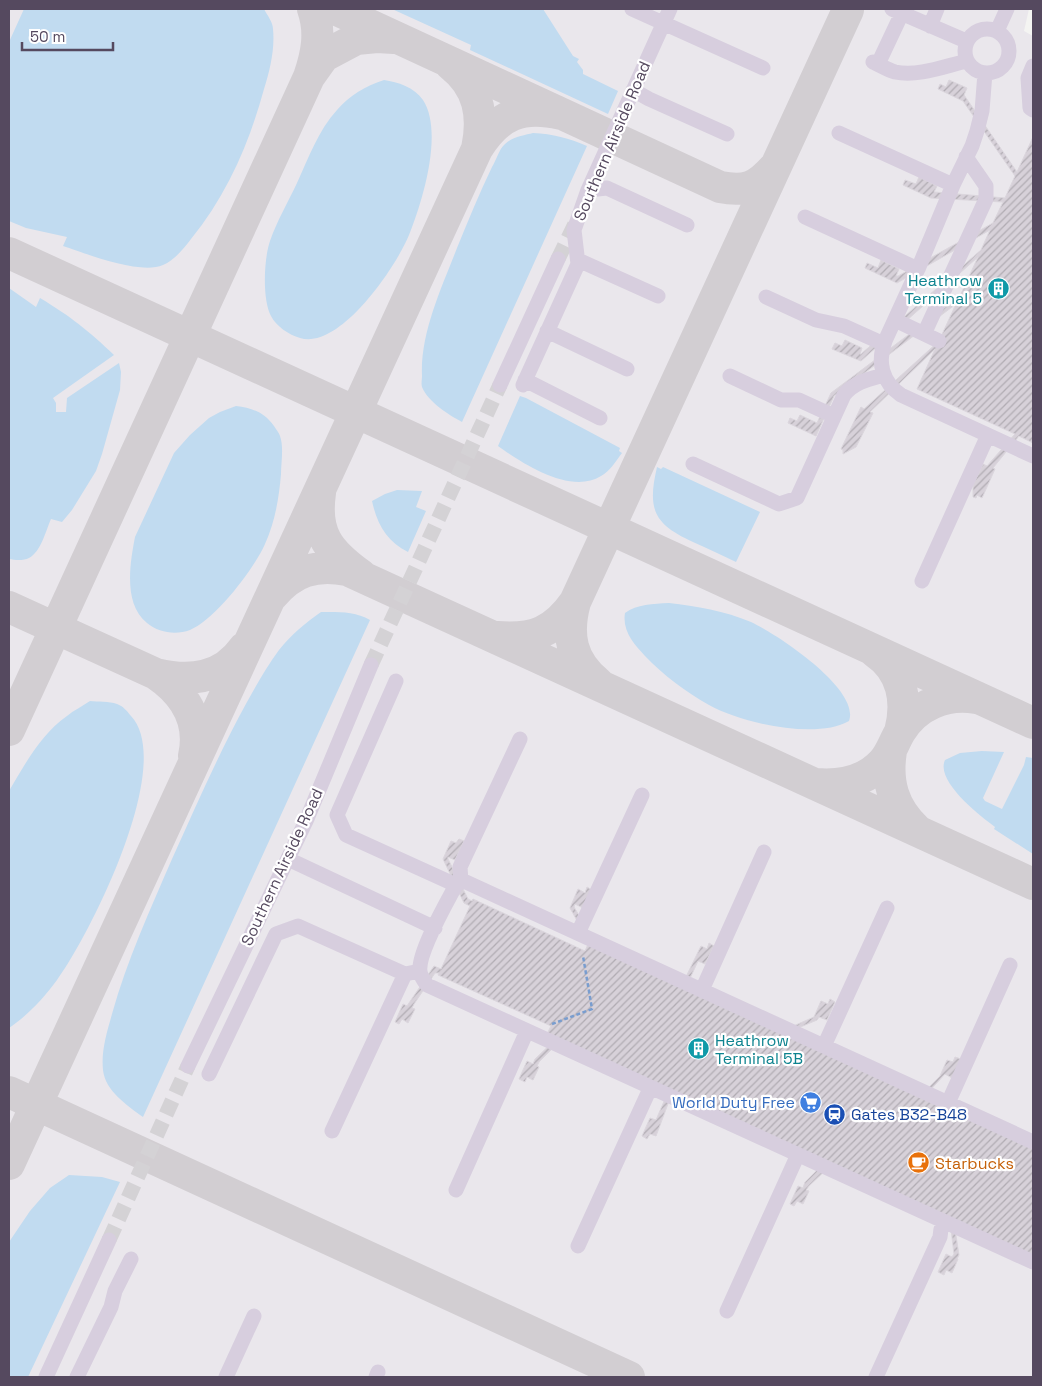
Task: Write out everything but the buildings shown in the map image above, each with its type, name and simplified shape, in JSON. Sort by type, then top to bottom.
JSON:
[{"type":"street","points":[[632,9],[667,15],[763,68]]},
{"type":"street","points":[[930,26],[937,9]]},
{"type":"street","points":[[997,31],[1007,9]]},
{"type":"street","points":[[966,41],[897,11],[875,63],[893,72],[917,72],[967,61]]},
{"type":"street","name":"Southern Airside Road","points":[[600,418],[524,383],[575,270],[578,260],[574,230],[588,190],[667,15]]},
{"type":"street","points":[[990,29],[997,31],[1007,42],[1008,57],[1005,64],[993,72],[985,73],[978,71],[967,61],[964,54],[966,41],[977,30],[990,29]]},
{"type":"street","points":[[1033,66],[1028,78],[1030,108],[1033,110]]},
{"type":"street","points":[[985,73],[984,92],[977,131],[880,357],[884,375],[889,384],[901,395],[1033,456]]},
{"type":"street","points":[[633,90],[727,134]]},
{"type":"street","points":[[840,133],[953,185]]},
{"type":"street","points":[[924,334],[986,199],[986,186],[966,157]]},
{"type":"street","points":[[588,190],[607,188],[687,225]]},
{"type":"street","points":[[805,217],[918,269]]},
{"type":"street","points":[[500,385],[558,259]]},
{"type":"street","points":[[578,260],[658,296]]},
{"type":"street","points":[[766,297],[816,320],[844,326],[884,344]]},
{"type":"street","points":[[895,320],[939,341]]},
{"type":"street","points":[[547,331],[627,368]]},
{"type":"street","points":[[693,464],[779,504],[797,498],[834,416],[849,390],[862,382],[884,375]]},
{"type":"street","points":[[730,376],[781,400],[799,400],[834,416]]},
{"type":"street","points":[[922,581],[988,436]]},
{"type":"street","name":"Southern Airside Road","points":[[188,1066],[306,821],[371,665]]},
{"type":"street","points":[[396,682],[338,815],[346,835],[459,883],[474,885],[1033,1142]]},
{"type":"street","points":[[332,1131],[459,883],[460,867],[520,739]]},
{"type":"street","points":[[578,933],[642,795]]},
{"type":"street","points":[[702,990],[764,852]]},
{"type":"street","points":[[288,859],[435,928]]},
{"type":"street","points":[[824,1046],[887,908]]},
{"type":"street","points":[[209,1074],[276,934],[298,926],[412,972],[422,978],[428,986],[1033,1262]]},
{"type":"street","points":[[948,1103],[1010,965]]},
{"type":"street","points":[[456,1190],[527,1031]]},
{"type":"street","points":[[578,1246],[648,1093]]},
{"type":"street","points":[[727,1311],[795,1161]]},
{"type":"street","points":[[876,1377],[940,1237],[941,1229]]},
{"type":"street","points":[[46,1377],[109,1240]]},
{"type":"street","points":[[77,1377],[111,1307],[115,1291],[131,1259]]},
{"type":"street","points":[[226,1377],[254,1316]]},
{"type":"path","points":[[552,1024],[592,1009],[583,956]]},
{"type":"shaded area","points":[[9,9],[1029,9],[1024,31],[1033,36],[1033,1377],[9,1377]]},
{"type":"shaded area","points":[[24,9],[264,9],[270,19],[273,26],[273,52],[270,67],[244,149],[226,187],[204,222],[182,250],[167,263],[153,267],[141,267],[113,262],[63,246],[67,237],[26,228],[9,221],[9,42]]},
{"type":"shaded area","points":[[392,9],[543,9],[573,56],[579,59],[577,62],[583,70],[583,74],[618,91],[608,114],[470,50],[471,45]]},
{"type":"shaded area","points":[[384,80],[410,88],[423,100],[429,114],[432,130],[431,148],[429,168],[420,205],[402,249],[365,303],[349,319],[332,331],[316,338],[296,337],[283,330],[276,323],[268,309],[265,278],[266,258],[270,241],[314,145],[330,118],[352,96],[370,85]]},
{"type":"shaded area","points":[[533,133],[561,137],[587,146],[462,422],[434,403],[422,387],[422,360],[428,327],[457,248],[499,152],[511,140]]},
{"type":"shaded area","points":[[9,288],[36,307],[40,298],[51,305],[79,324],[114,355],[53,398],[56,403],[56,412],[66,412],[67,398],[119,363],[121,372],[120,390],[96,471],[72,510],[62,522],[51,519],[37,551],[29,558],[22,560],[9,559]]},
{"type":"shaded area","points":[[520,396],[620,448],[619,451],[622,453],[613,466],[601,476],[589,481],[562,480],[520,461],[498,446]]},
{"type":"shaded area","points":[[236,406],[262,414],[270,421],[280,436],[282,450],[281,474],[274,519],[265,544],[252,567],[233,593],[211,616],[185,632],[173,633],[162,631],[147,623],[139,615],[134,605],[131,594],[130,571],[135,537],[174,453],[209,418]]},
{"type":"shaded area","points":[[657,467],[661,469],[663,467],[760,512],[736,562],[680,535],[662,522],[654,505],[653,494]]},
{"type":"shaded area","points":[[397,490],[422,491],[416,507],[426,511],[408,552],[394,543],[384,531],[372,501]]},
{"type":"shaded area","points":[[669,603],[721,612],[763,628],[796,650],[830,679],[842,694],[849,708],[849,721],[835,727],[818,729],[779,727],[723,712],[692,695],[645,656],[633,642],[625,626],[625,613],[630,610],[646,605]]},
{"type":"shaded area","points":[[321,612],[340,612],[370,620],[143,1117],[118,1097],[108,1085],[103,1070],[106,1035],[125,974],[139,935],[172,859],[217,760],[247,702],[266,669],[288,639]]},
{"type":"shaded area","points":[[90,701],[111,702],[123,707],[131,716],[142,739],[143,771],[136,809],[107,889],[72,958],[41,1000],[9,1028],[9,791],[34,750],[49,732],[58,723]]},
{"type":"shaded area","points":[[1004,752],[983,798],[985,801],[1002,809],[1024,765],[1026,757],[1033,758],[1033,854],[994,829],[995,827],[970,807],[952,788],[946,778],[945,760],[960,753]]},
{"type":"shaded area","points":[[69,1175],[102,1177],[120,1182],[28,1377],[9,1377],[9,1242],[30,1211],[50,1188]]},
{"type":"taxiway","points":[[9,730],[309,77],[317,43],[317,26],[313,9]]},
{"type":"taxiway","points":[[335,9],[720,187],[737,189],[756,184],[774,168]]},
{"type":"taxiway","points":[[598,683],[582,666],[573,647],[571,625],[575,602],[848,10]]},
{"type":"taxiway","points":[[309,77],[324,56],[356,39],[394,38]]},
{"type":"taxiway","points":[[451,65],[468,83],[477,103],[480,125],[477,149]]},
{"type":"taxiway","points":[[9,1164],[477,149],[494,128],[503,120],[513,115],[535,111],[561,114]]},
{"type":"taxiway","points":[[9,253],[1033,723]]},
{"type":"taxiway","points":[[320,493],[319,520],[326,541],[340,558],[361,575]]},
{"type":"taxiway","points":[[272,596],[280,587],[305,571],[325,568],[347,570],[1033,884]]},
{"type":"taxiway","points":[[497,637],[521,637],[542,632],[559,621],[575,602]]},
{"type":"taxiway","points":[[9,607],[156,674],[166,682],[182,699],[193,719],[196,743],[194,756]]},
{"type":"taxiway","points":[[156,674],[181,678],[204,676],[226,666],[244,648]]},
{"type":"taxiway","points":[[875,652],[892,668],[901,688],[903,710],[900,732]]},
{"type":"taxiway","points":[[816,784],[852,781],[876,769],[886,759],[900,732],[914,715],[923,708],[943,699],[954,697],[976,698]]},
{"type":"taxiway","points":[[891,751],[890,773],[893,794],[902,813],[917,830]]},
{"type":"taxiway","points":[[9,1092],[629,1377]]},
{"type":"tunnel","points":[[558,259],[576,222]]},
{"type":"tunnel","points":[[371,665],[500,385]]},
{"type":"tunnel","points":[[109,1240],[188,1066]]},
{"type":"place","name":"Heathrow Terminal 5","points":[[998,289]]},
{"type":"place","name":"Heathrow Terminal 5B","points":[[699,1049]]},
{"type":"place","name":"World Duty Free","points":[[811,1102]]},
{"type":"place","name":"Gates B32-B48","points":[[835,1114]]},
{"type":"place","name":"Starbucks","points":[[919,1163]]}]
